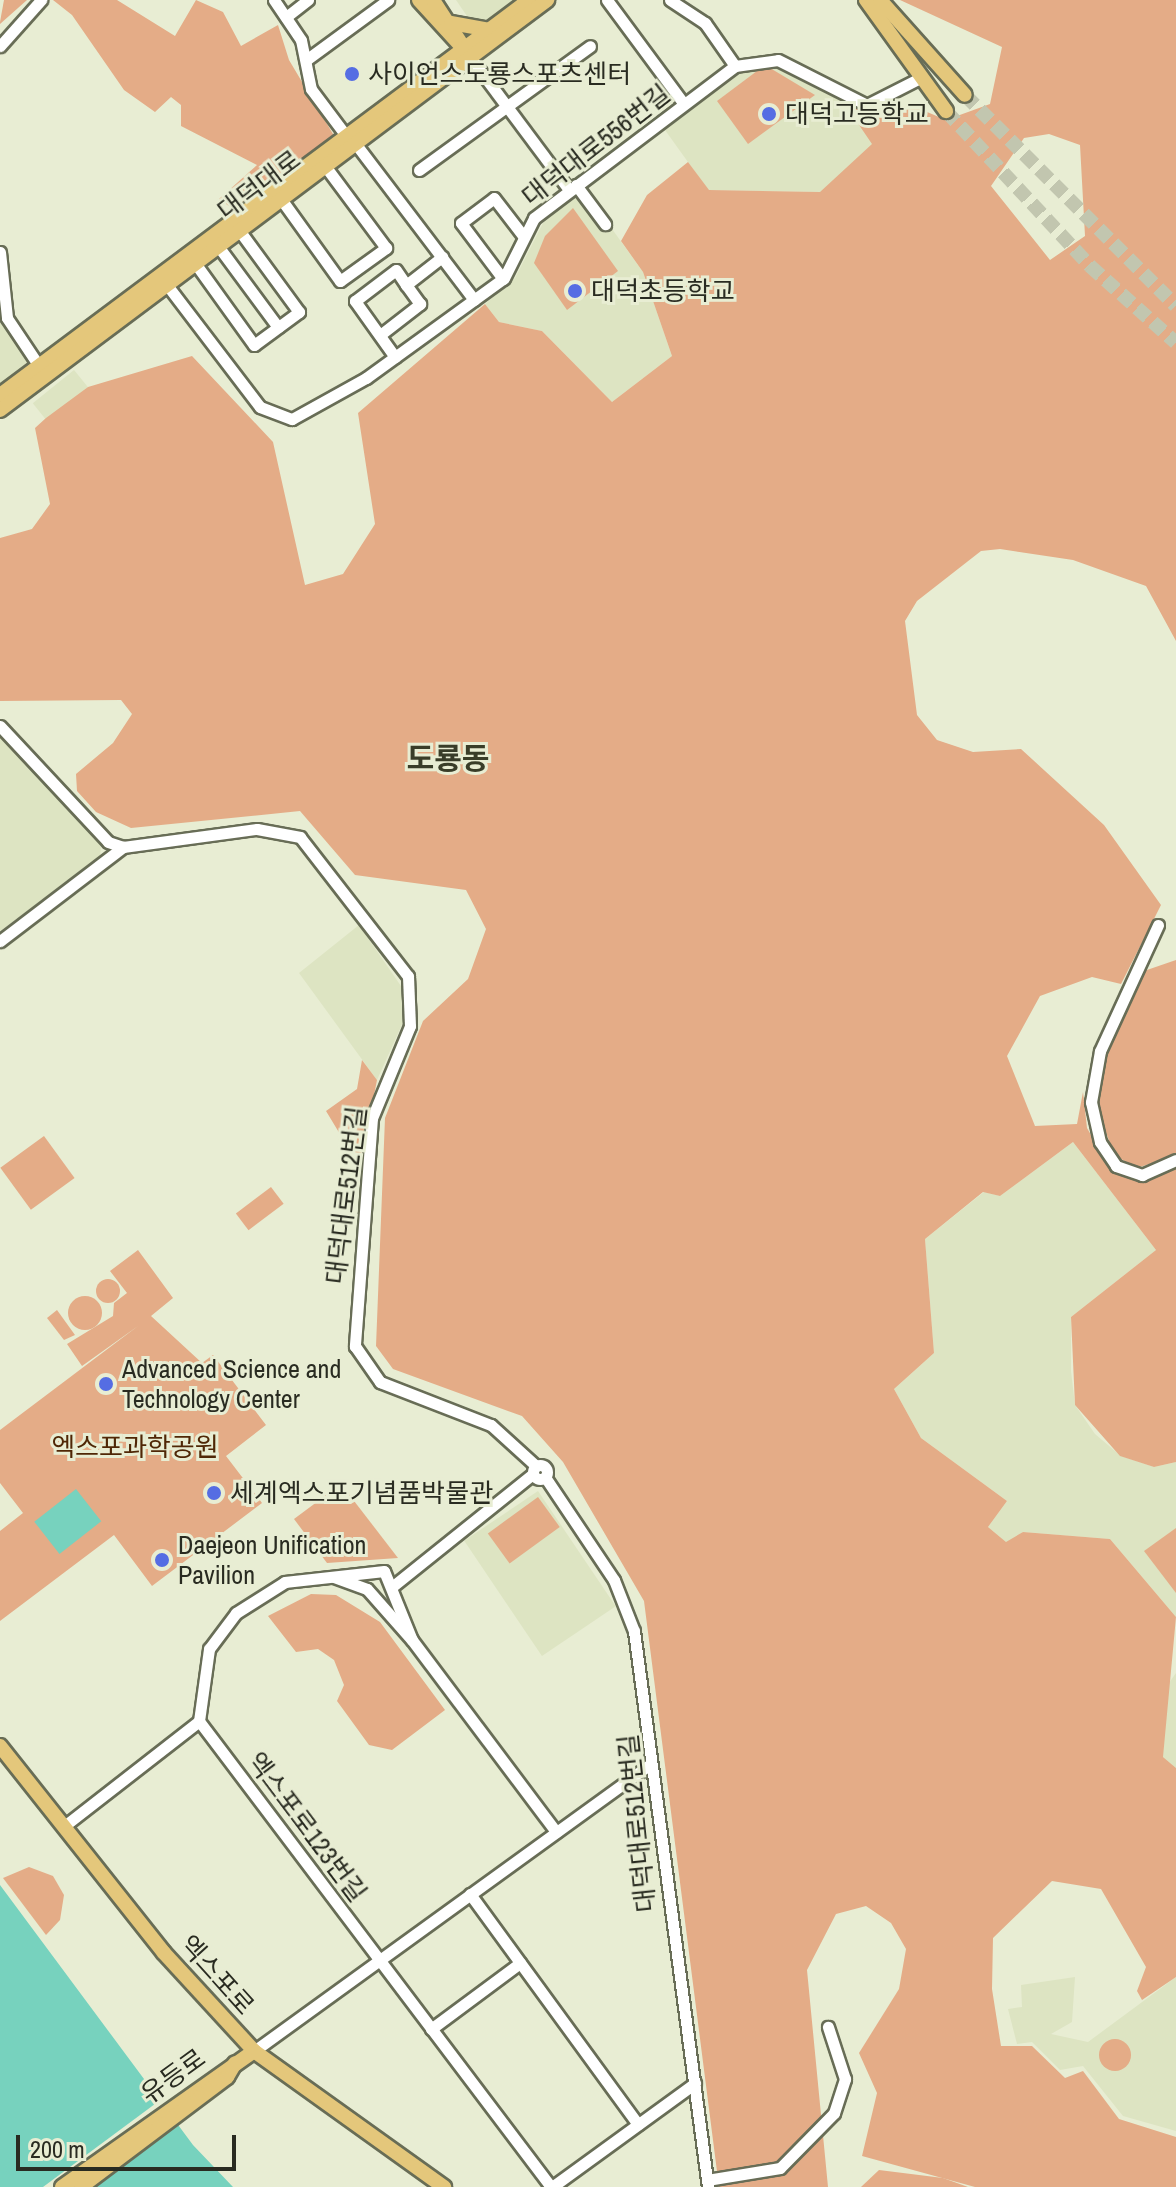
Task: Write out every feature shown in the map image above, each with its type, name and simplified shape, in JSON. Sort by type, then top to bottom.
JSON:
[{"type":"main road","points":[[419,0],[467,53]]},
{"type":"main road","points":[[433,0],[451,23],[467,53]]},
{"type":"main road","name":"대덕대로","points":[[467,53],[489,30],[529,0]]},
{"type":"main road","name":"대덕대로","points":[[0,395],[467,53],[547,0]]},
{"type":"main road","points":[[866,0],[946,111]]},
{"type":"main road","points":[[880,0],[965,95]]},
{"type":"main road","points":[[451,23],[489,30]]},
{"type":"main road","name":"대덕대로","points":[[0,410],[325,166],[351,140]]},
{"type":"main road","name":"엑스포로","points":[[0,1746],[183,1976],[254,2051],[444,2187]]},
{"type":"main road","name":"유등로","points":[[62,2187],[254,2051]]},
{"type":"main road","name":"유등로","points":[[81,2187],[227,2077],[235,2063]]},
{"type":"street","points":[[0,46],[41,0]]},
{"type":"street","points":[[274,0],[286,17],[306,60],[311,89],[474,300]]},
{"type":"street","points":[[286,17],[308,0]]},
{"type":"street","points":[[306,60],[388,0]]},
{"type":"street","points":[[607,0],[684,104]]},
{"type":"street","points":[[670,0],[705,23],[735,66]]},
{"type":"street","points":[[419,170],[590,46]]},
{"type":"street","points":[[467,53],[572,188],[605,224]]},
{"type":"street","name":"대덕대로556번길","points":[[167,285],[241,385],[278,419],[308,414],[395,357],[503,279],[534,218],[735,66],[778,60],[867,105],[922,77]]},
{"type":"street","points":[[281,199],[340,281],[386,248],[325,166]]},
{"type":"street","points":[[503,279],[461,223],[494,198],[524,237]]},
{"type":"street","points":[[195,263],[254,345],[299,312],[239,230]]},
{"type":"street","points":[[218,246],[278,327]]},
{"type":"street","points":[[0,252],[7,318],[39,366]]},
{"type":"street","points":[[406,285],[442,257]]},
{"type":"street","points":[[380,335],[420,304],[396,270],[355,301],[395,357]]},
{"type":"street","points":[[0,726],[108,842],[123,847]]},
{"type":"street","name":"대덕대로512번길","points":[[123,847],[257,829],[300,837],[408,976],[410,1026],[372,1118],[355,1346],[380,1382],[491,1425],[538,1472],[614,1580],[634,1631],[649,1765],[707,2183]]},
{"type":"street","points":[[0,941],[123,847]]},
{"type":"street","points":[[1158,925],[1100,1051],[1091,1102],[1093,1123],[1116,1166],[1142,1175],[1176,1160]]},
{"type":"street","points":[[370,1592],[392,1588],[430,1552],[538,1472]]},
{"type":"street","points":[[63,1827],[199,1721],[202,1665],[220,1631],[267,1590],[329,1576],[378,1571],[430,1552]]},
{"type":"street","points":[[378,1571],[392,1588],[412,1640]]},
{"type":"street","points":[[370,1592],[378,1571]]},
{"type":"street","points":[[329,1576],[370,1592],[412,1640],[556,1832]]},
{"type":"street","name":"엑스포로123번길","points":[[199,1721],[552,2187]]},
{"type":"street","points":[[254,2051],[649,1765]]},
{"type":"street","points":[[470,1894],[638,2124]]},
{"type":"street","points":[[431,2029],[520,1963]]},
{"type":"street","points":[[707,2183],[780,2168],[834,2113],[845,2079],[828,2027]]},
{"type":"street","points":[[552,2187],[695,2083]]},
{"type":"shaded area","points":[[456,0],[518,0],[481,24],[471,22]]},
{"type":"shaded area","name":"대덕고등학교","points":[[779,64],[840,97],[873,144],[821,192],[708,190],[665,130],[746,69]]},
{"type":"shaded area","name":"대덕초등학교","points":[[575,196],[607,222],[643,272],[672,356],[612,402],[542,331],[499,322],[485,304],[515,278],[545,219]]},
{"type":"shaded area","points":[[0,307],[29,361],[0,386]]},
{"type":"shaded area","points":[[74,370],[88,387],[47,420],[33,403]]},
{"type":"shaded area","points":[[0,735],[101,845],[100,858],[0,931]]},
{"type":"shaded area","points":[[359,925],[403,989],[405,1018],[377,1080],[299,973]]},
{"type":"shaded area","points":[[1073,1142],[1156,1250],[1071,1317],[1071,1371],[1075,1405],[1095,1434],[1121,1456],[1154,1467],[1176,1462],[1176,1617],[1110,1539],[1023,1532],[1007,1543],[988,1527],[1007,1501],[921,1438],[894,1389],[934,1353],[925,1239],[984,1192],[1000,1196]]},
{"type":"shaded area","points":[[538,1491],[616,1606],[542,1656],[464,1541]]},
{"type":"shaded area","points":[[1176,1673],[1176,1768],[1163,1757],[1164,1690]]},
{"type":"shaded area","points":[[1075,1977],[1072,2022],[1051,2034],[1088,2042],[1176,1977],[1176,2131],[1123,2116],[1083,2066],[1060,2070],[1032,2042],[1017,2044],[1008,2009],[1022,2007],[1021,1985]]},
{"type":"green space","points":[[4,0],[27,0],[0,24],[0,22]]},
{"type":"green space","points":[[53,0],[117,0],[175,36],[196,0],[223,12],[241,46],[278,25],[289,60],[336,139],[236,211],[219,199],[257,165],[181,126],[181,105],[171,97],[155,112],[124,90],[72,15]]},
{"type":"green space","points":[[900,0],[1176,0],[1176,641],[1146,586],[1073,560],[1000,549],[981,551],[917,601],[905,621],[917,715],[937,740],[973,752],[1021,749],[1104,825],[1161,905],[1121,984],[1092,977],[1040,996],[1007,1056],[1035,1126],[1077,1124],[1083,1092],[1087,1128],[1109,1166],[1145,1180],[1176,1166],[1176,1462],[1154,1467],[1120,1456],[1075,1405],[1071,1317],[1156,1250],[1073,1142],[1000,1196],[983,1192],[925,1239],[934,1353],[894,1389],[921,1438],[1007,1501],[988,1527],[1006,1542],[1023,1532],[1110,1539],[1176,1617],[1163,1757],[1176,1768],[1176,1977],[1142,2000],[1137,1991],[1146,1967],[1101,1889],[1052,1881],[993,1938],[992,1989],[1001,2046],[1032,2046],[1065,2078],[1083,2071],[1119,2119],[1176,2137],[1176,2187],[975,2187],[862,2156],[877,2093],[859,2053],[899,1989],[906,1949],[891,1923],[866,1906],[836,1914],[807,1970],[828,2187],[719,2187],[644,1601],[563,1462],[522,1416],[393,1369],[376,1346],[385,1118],[423,1021],[468,979],[486,929],[466,890],[355,875],[300,811],[131,828],[96,812],[77,791],[76,774],[113,743],[132,714],[121,700],[0,701],[0,538],[32,529],[50,504],[35,428],[88,387],[192,356],[273,442],[305,585],[343,574],[375,524],[358,413],[485,304],[499,322],[542,331],[612,402],[672,356],[643,272],[621,241],[647,195],[688,162],[709,190],[820,192],[872,144],[840,97],[867,112],[920,109],[946,120],[990,104],[1002,47]],"holes":[[[1049,134],[1080,145],[1085,236],[1050,260],[991,186],[1024,138]]]},
{"type":"green space","points":[[765,65],[815,95],[748,144],[717,101]]},
{"type":"green space","points":[[573,208],[618,271],[567,310],[534,263],[545,236]]},
{"type":"green space","points":[[1176,960],[1176,1155],[1137,1168],[1114,1155],[1095,1101],[1105,1051],[1144,971]]},
{"type":"green space","points":[[362,1060],[377,1080],[363,1152],[352,1154],[326,1111],[357,1089]]},
{"type":"green space","points":[[44,1136],[75,1178],[31,1210],[0,1168]]},
{"type":"green space","points":[[271,1187],[284,1204],[248,1230],[236,1213]]},
{"type":"green space","name":"엑스포과학공원","points":[[138,1250],[173,1298],[151,1316],[202,1363],[213,1355],[266,1425],[226,1456],[262,1503],[152,1586],[114,1535],[0,1621],[0,1531],[23,1513],[0,1483],[0,1430],[138,1326],[82,1366],[67,1344],[113,1316],[114,1303],[127,1293],[110,1271]]},
{"type":"green space","points":[[108,1279],[116,1283],[120,1291],[116,1299],[108,1303],[100,1299],[96,1291],[100,1283]]},
{"type":"green space","points":[[85,1296],[97,1301],[102,1313],[97,1325],[85,1330],[73,1325],[68,1313],[73,1301]]},
{"type":"green space","points":[[57,1310],[75,1335],[64,1340],[47,1318]]},
{"type":"green space","points":[[341,1484],[398,1558],[327,1563],[294,1519]]},
{"type":"green space","points":[[538,1497],[560,1527],[510,1563],[488,1533]]},
{"type":"green space","points":[[1176,1528],[1176,1593],[1144,1551]]},
{"type":"green space","points":[[311,1594],[336,1595],[380,1622],[445,1710],[392,1750],[369,1745],[337,1701],[344,1685],[334,1660],[318,1649],[296,1652],[268,1616]]},
{"type":"green space","points":[[29,1867],[53,1876],[64,1895],[60,1920],[46,1935],[3,1878]]},
{"type":"green space","points":[[1115,2039],[1127,2043],[1131,2055],[1127,2067],[1115,2071],[1103,2067],[1099,2055],[1103,2043]]},
{"type":"green space","points":[[879,2170],[943,2178],[968,2187],[861,2187]]},
{"type":"water","points":[[76,1489],[101,1521],[59,1554],[34,1522]]},
{"type":"water","points":[[0,1885],[193,2145],[233,2187],[0,2187]]},
{"type":"pier","points":[[163,2098],[181,2123],[96,2187],[43,2187]]},
{"type":"tunnel","points":[[965,95],[1176,306]]},
{"type":"tunnel","points":[[946,111],[1090,266],[1176,343]]},
{"type":"place","name":"사이언스도룡스포츠센터","points":[[352,74]]},
{"type":"place","name":"대덕고등학교","points":[[769,114]]},
{"type":"place","name":"대덕초등학교","points":[[575,291]]},
{"type":"place","name":"Advanced Science and Technology Center","points":[[106,1384]]},
{"type":"place","name":"세계엑스포기념품박물관","points":[[214,1493]]},
{"type":"place","name":"Daejeon Unification Pavilion","points":[[162,1560]]},
{"type":"district","name":"도룡동","points":[[448,758]]}]
